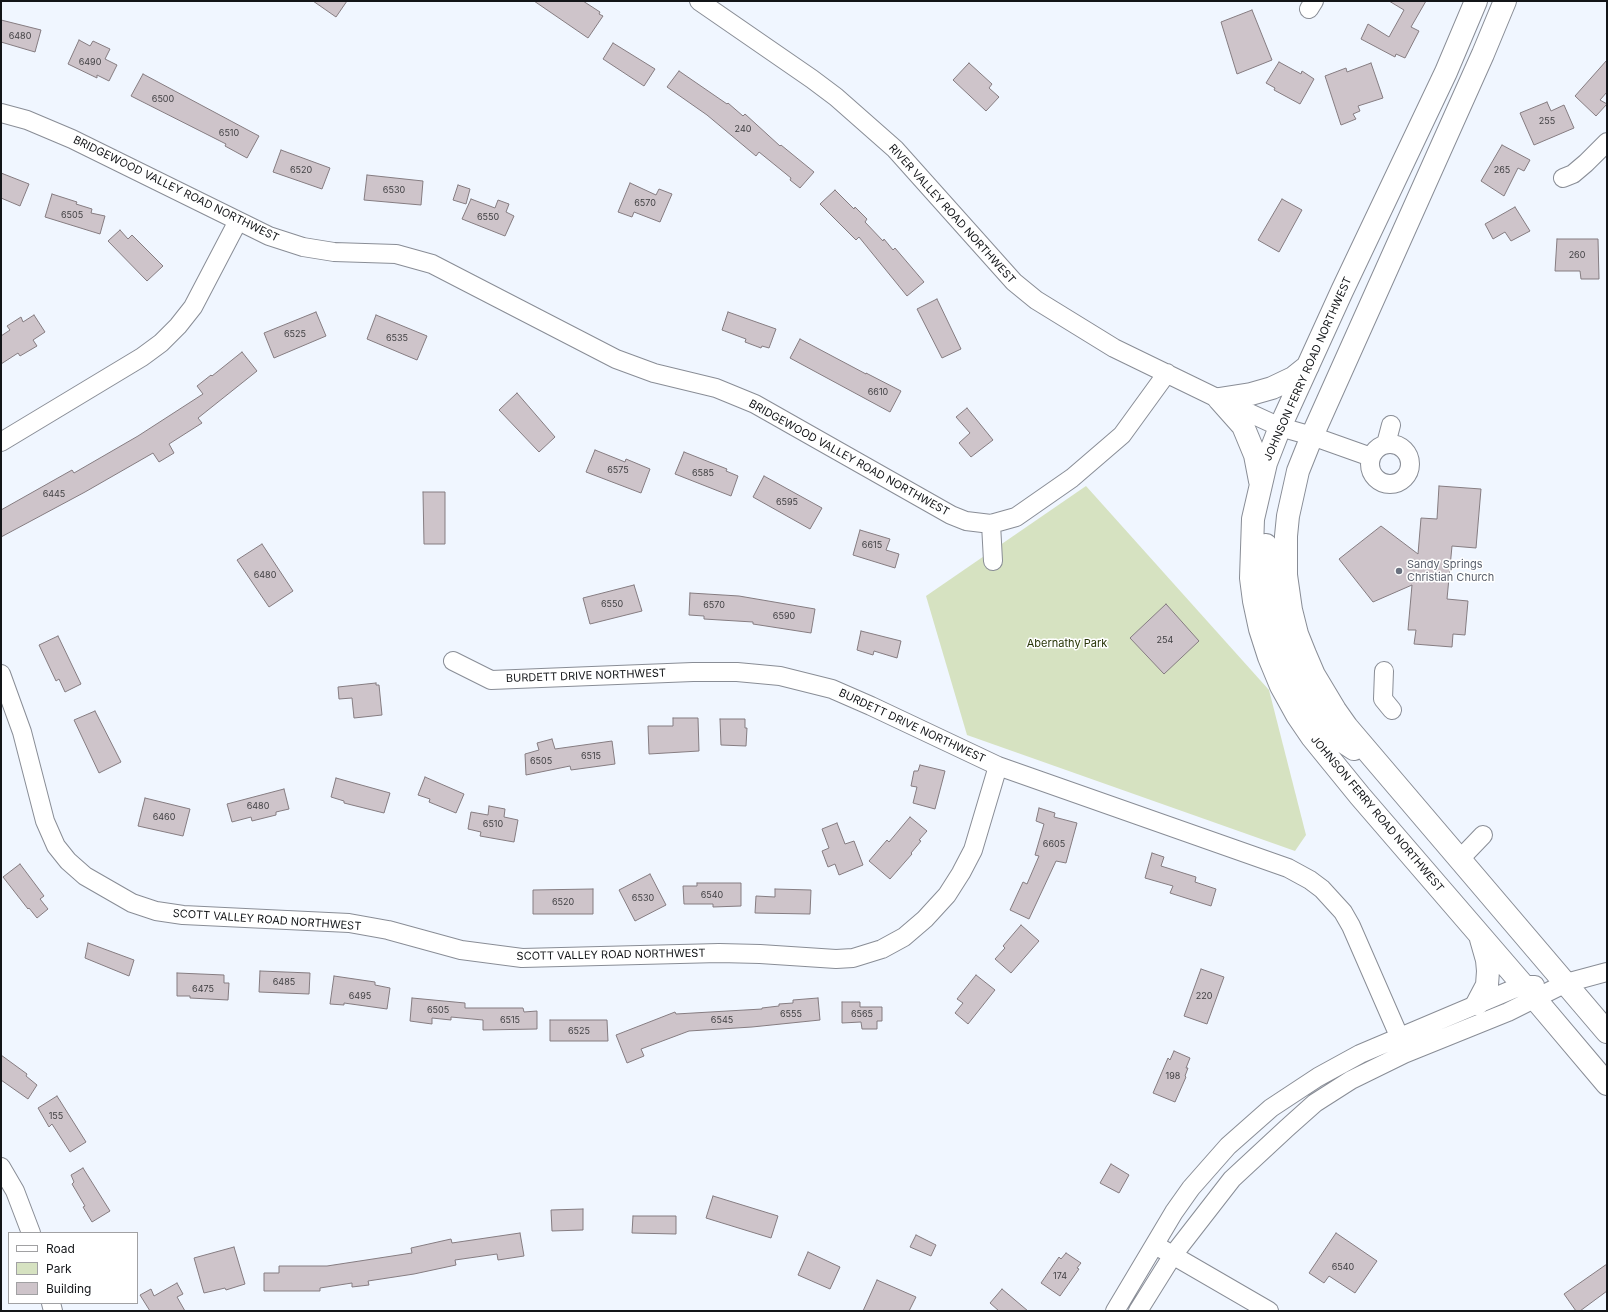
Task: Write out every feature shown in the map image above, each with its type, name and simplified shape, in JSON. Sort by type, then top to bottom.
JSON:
[{"type":"main road","name":"JOHNSON FERRY ROAD NORTHWEST","points":[[1476,1],[1446,72],[1342,291],[1280,427],[1266,463],[1253,518],[1252,578],[1254,601],[1260,629],[1269,657],[1281,686],[1297,715],[1330,760],[1530,992],[1607,1084]]},
{"type":"main road","points":[[1505,1],[1483,54],[1312,436],[1298,471],[1288,516],[1286,536],[1286,569],[1291,610],[1297,634],[1305,654],[1325,694],[1347,726],[1607,1032]]},
{"type":"main road","points":[[1219,398],[1251,394],[1272,388],[1293,378],[1308,366]]},
{"type":"main road","points":[[1219,398],[1243,426],[1246,432],[1255,455],[1260,484]]},
{"type":"main road","points":[[1280,427],[1283,446],[1282,456],[1271,499],[1266,534],[1269,595],[1276,629],[1285,658],[1298,686],[1318,718],[1342,741],[1381,766]]},
{"type":"main road","points":[[1476,1004],[1487,985],[1488,971],[1487,960],[1479,934]]},
{"type":"street","name":"RIVER VALLEY ROAD NORTHWEST","points":[[699,1],[836,97],[895,149],[1014,282],[1036,300],[1114,348],[1280,427],[1312,436],[1371,457]]},
{"type":"street","name":"BRIDGEWOOD VALLEY ROAD NORTHWEST","points":[[1,113],[26,120],[72,139],[269,236],[303,247],[334,252],[396,254],[432,264],[616,359],[654,373],[716,388],[755,404],[951,515],[966,521],[991,524],[1016,517],[1072,478],[1122,435],[1166,373]]},
{"type":"street","points":[[1563,178],[1573,174],[1586,164],[1607,142]]},
{"type":"street","points":[[1,442],[142,357],[161,343],[178,326],[193,307],[238,221]]},
{"type":"street","points":[[1386,444],[1391,425]]},
{"type":"street","points":[[1386,444],[1398,446],[1408,454],[1411,467],[1405,479],[1393,485],[1379,481],[1374,477],[1371,471],[1371,457],[1375,451],[1386,444]]},
{"type":"street","points":[[991,524],[993,561]]},
{"type":"street","name":"BURDETT DRIVE NORTHWEST","points":[[453,661],[491,680],[693,672],[738,672],[780,676],[832,690],[871,706],[998,766],[1288,868],[1310,880],[1343,912],[1351,926],[1399,1036]]},
{"type":"street","points":[[1384,671],[1383,699],[1392,710]]},
{"type":"street","name":"SCOTT VALLEY ROAD NORTHWEST","points":[[1,674],[22,732],[45,821],[56,846],[68,861],[85,876],[132,903],[156,911],[183,915],[349,923],[388,930],[461,950],[522,958],[719,953],[836,959],[853,958],[882,949],[904,937],[925,919],[947,894],[961,873],[973,850],[998,766]]},
{"type":"street","points":[[1460,858],[1483,835]]},
{"type":"street","points":[[1116,1311],[1174,1212],[1191,1188],[1228,1146],[1283,1100],[1318,1077],[1360,1054],[1476,1004],[1607,972]]},
{"type":"street","points":[[1138,1311],[1173,1255],[1232,1179],[1316,1103],[1333,1090],[1369,1070],[1530,992]]},
{"type":"street","points":[[1,1167],[15,1191],[31,1232]]},
{"type":"street","points":[[1155,1245],[1269,1311]]},
{"type":"green space","name":"Abernathy Park","points":[[1086,486],[1269,690],[1306,835],[1295,851],[967,735],[926,596]]},
{"type":"building","points":[[313,1],[347,1],[336,17]]},
{"type":"building","points":[[534,1],[583,1],[600,12],[599,14],[603,16],[588,38]]},
{"type":"building","points":[[1389,1],[1426,1],[1411,27],[1419,31],[1405,58],[1396,54],[1395,57],[1361,39],[1368,24],[1389,37],[1404,10]]},
{"type":"building","points":[[1252,10],[1272,60],[1237,74],[1221,22]]},
{"type":"building","points":[[1,20],[41,30],[35,52],[1,42]]},
{"type":"building","points":[[79,40],[90,46],[93,41],[110,49],[105,59],[117,65],[109,81],[97,75],[97,78],[68,64]]},
{"type":"building","points":[[613,43],[655,69],[644,86],[603,59]]},
{"type":"building","points":[[1607,60],[1607,92],[1600,100],[1607,104],[1596,116],[1575,96]]},
{"type":"building","points":[[1279,62],[1301,74],[1302,71],[1314,79],[1300,104],[1274,90],[1275,88],[1266,83]]},
{"type":"building","points":[[969,63],[992,84],[989,88],[999,97],[986,111],[953,80]]},
{"type":"building","points":[[1371,63],[1383,98],[1358,106],[1360,111],[1353,114],[1356,119],[1341,125],[1325,76],[1346,68],[1347,72]]},
{"type":"building","points":[[679,71],[727,104],[728,103],[743,116],[745,114],[780,146],[781,145],[814,172],[800,188],[790,180],[791,178],[759,152],[756,156],[707,115],[667,87]]},
{"type":"building","points":[[143,74],[259,136],[247,158],[225,146],[226,144],[131,96]]},
{"type":"building","points":[[1547,102],[1551,111],[1564,105],[1574,128],[1534,145],[1520,113]]},
{"type":"building","points":[[1502,145],[1530,160],[1524,171],[1518,168],[1504,196],[1481,181]]},
{"type":"building","points":[[281,150],[330,168],[322,189],[273,172]]},
{"type":"building","points":[[1,173],[29,184],[20,206],[1,198]]},
{"type":"building","points":[[367,175],[423,181],[421,205],[364,200]]},
{"type":"building","points":[[630,183],[656,195],[659,189],[672,194],[660,222],[634,212],[632,217],[618,212]]},
{"type":"building","points":[[458,185],[470,189],[466,204],[453,200]]},
{"type":"building","points":[[835,190],[854,209],[855,207],[867,219],[865,222],[883,241],[884,239],[893,250],[895,248],[924,282],[907,296],[859,237],[856,240],[820,204]]},
{"type":"building","points":[[52,194],[77,202],[76,204],[92,209],[91,213],[105,216],[100,234],[45,217]]},
{"type":"building","points":[[471,199],[495,208],[498,200],[509,204],[506,212],[514,216],[505,236],[462,219]]},
{"type":"building","points":[[1282,199],[1302,210],[1279,252],[1258,240]]},
{"type":"building","points":[[1515,207],[1530,231],[1511,241],[1505,232],[1493,239],[1485,224]]},
{"type":"building","points":[[120,230],[128,239],[132,235],[163,266],[147,281],[108,241]]},
{"type":"building","points":[[1557,239],[1598,239],[1599,279],[1581,279],[1580,271],[1555,271]]},
{"type":"building","points":[[937,299],[961,349],[942,358],[917,309]]},
{"type":"building","points":[[316,312],[326,336],[274,358],[264,333]]},
{"type":"building","points":[[728,312],[776,329],[769,348],[762,346],[761,348],[745,342],[746,339],[722,330]]},
{"type":"building","points":[[34,315],[45,332],[33,340],[37,346],[20,356],[18,353],[1,364],[1,336],[10,330],[7,326],[21,317],[23,322]]},
{"type":"building","points":[[376,315],[427,336],[417,360],[367,339]]},
{"type":"building","points":[[800,339],[901,391],[890,412],[790,358]]},
{"type":"building","points":[[242,352],[257,371],[198,418],[202,423],[169,444],[174,453],[159,462],[153,453],[85,492],[1,537],[1,510],[72,470],[74,473],[138,436],[203,394],[197,386]]},
{"type":"building","points":[[517,393],[555,437],[539,452],[499,410]]},
{"type":"building","points":[[967,408],[993,440],[971,457],[959,443],[970,433],[956,417]]},
{"type":"building","points":[[595,450],[625,462],[626,459],[650,469],[641,493],[586,472]]},
{"type":"building","points":[[684,452],[727,469],[726,471],[738,476],[731,496],[675,474]]},
{"type":"building","points":[[764,476],[822,508],[810,529],[753,497]]},
{"type":"building","name":"Sandy Springs Christian Church","points":[[1439,486],[1481,489],[1476,548],[1452,546],[1447,599],[1468,601],[1465,635],[1453,634],[1452,647],[1414,644],[1416,630],[1408,630],[1412,585],[1373,602],[1339,559],[1381,526],[1418,554],[1421,518],[1437,519]]},
{"type":"building","points":[[423,492],[445,492],[445,544],[424,544]]},
{"type":"building","points":[[860,530],[890,539],[886,550],[899,554],[895,568],[853,555]]},
{"type":"building","points":[[262,544],[293,591],[269,607],[237,560]]},
{"type":"building","points":[[634,585],[642,611],[590,624],[583,598]]},
{"type":"building","points":[[690,593],[739,596],[815,609],[811,633],[753,624],[753,622],[704,619],[704,616],[689,615]]},
{"type":"building","points":[[1166,604],[1199,641],[1164,674],[1130,638]]},
{"type":"building","points":[[861,631],[901,641],[897,658],[874,651],[873,655],[857,650]]},
{"type":"building","points":[[58,636],[81,684],[65,692],[59,679],[56,681],[39,645]]},
{"type":"building","points":[[376,683],[376,685],[379,685],[382,715],[354,718],[352,698],[339,699],[338,687]]},
{"type":"building","points":[[95,711],[121,762],[99,773],[74,720]]},
{"type":"building","points":[[673,718],[698,718],[699,751],[649,754],[648,726],[673,726]]},
{"type":"building","points":[[720,719],[745,719],[745,728],[747,728],[746,746],[721,745]]},
{"type":"building","points":[[552,739],[555,749],[612,741],[615,764],[571,770],[570,766],[526,775],[525,754],[539,750],[537,743]]},
{"type":"building","points":[[920,765],[945,771],[935,809],[913,803],[917,787],[911,786],[914,771],[918,771]]},
{"type":"building","points":[[425,777],[464,794],[456,813],[429,802],[430,799],[418,795]]},
{"type":"building","points":[[336,778],[390,793],[384,813],[344,803],[344,801],[331,797]]},
{"type":"building","points":[[284,789],[289,809],[276,812],[276,815],[252,821],[251,817],[232,822],[227,804]]},
{"type":"building","points":[[145,798],[190,809],[183,836],[138,826]]},
{"type":"building","points":[[489,806],[505,809],[504,817],[518,820],[514,842],[480,836],[481,832],[468,829],[471,812],[488,815]]},
{"type":"building","points":[[1039,808],[1055,813],[1054,817],[1077,823],[1066,863],[1056,861],[1029,919],[1010,910],[1023,882],[1027,884],[1039,856],[1035,855],[1044,824],[1036,821]]},
{"type":"building","points":[[910,817],[927,831],[919,840],[921,841],[911,853],[912,854],[890,879],[869,861],[887,840],[889,842]]},
{"type":"building","points":[[837,823],[845,844],[854,841],[863,865],[839,875],[835,864],[828,867],[822,851],[829,848],[822,829]]},
{"type":"building","points":[[1152,853],[1164,857],[1161,866],[1196,877],[1195,882],[1216,889],[1211,906],[1170,893],[1173,886],[1145,878]]},
{"type":"building","points":[[20,864],[44,896],[40,899],[48,909],[37,918],[3,877]]},
{"type":"building","points":[[650,874],[666,905],[635,921],[619,890]]},
{"type":"building","points":[[697,883],[741,883],[741,906],[713,907],[713,904],[684,904],[683,886],[697,886]]},
{"type":"building","points":[[593,889],[593,914],[533,914],[533,890]]},
{"type":"building","points":[[775,889],[811,890],[810,914],[755,913],[756,896],[775,897]]},
{"type":"building","points":[[1021,925],[1039,941],[1011,973],[995,959],[1005,948],[1003,946]]},
{"type":"building","points":[[88,943],[134,960],[129,976],[85,958]]},
{"type":"building","points":[[1201,969],[1224,977],[1207,1024],[1184,1016]]},
{"type":"building","points":[[260,971],[310,973],[309,994],[259,992]]},
{"type":"building","points":[[177,973],[224,975],[224,983],[229,983],[228,1000],[177,996]]},
{"type":"building","points":[[976,975],[995,990],[968,1024],[955,1013],[963,1003],[957,999]]},
{"type":"building","points":[[334,976],[375,982],[375,985],[390,988],[387,1009],[344,1003],[344,1005],[330,1004]]},
{"type":"building","points":[[412,998],[465,1003],[465,1008],[523,1008],[524,1012],[537,1011],[537,1029],[483,1030],[483,1020],[451,1017],[451,1020],[432,1018],[432,1024],[410,1021]]},
{"type":"building","points":[[818,998],[820,1020],[752,1027],[689,1031],[641,1049],[644,1056],[627,1063],[616,1035],[675,1012],[676,1014],[762,1009],[779,1006],[779,1004],[793,1003],[793,1000]]},
{"type":"building","points":[[842,1002],[860,1002],[860,1007],[882,1007],[882,1021],[877,1021],[877,1029],[862,1029],[861,1022],[842,1023]]},
{"type":"building","points":[[550,1020],[607,1020],[608,1041],[550,1041]]},
{"type":"building","points":[[1174,1051],[1190,1058],[1186,1068],[1188,1068],[1186,1077],[1175,1102],[1153,1093],[1168,1058],[1170,1060]]},
{"type":"building","points":[[1,1055],[27,1074],[26,1076],[37,1085],[28,1099],[1,1080]]},
{"type":"building","points":[[57,1096],[86,1142],[70,1152],[52,1124],[49,1127],[38,1108]]},
{"type":"building","points":[[1111,1164],[1129,1175],[1119,1193],[1100,1183]]},
{"type":"building","points":[[83,1168],[110,1211],[92,1222],[83,1207],[85,1206],[72,1184],[74,1182],[71,1175]]},
{"type":"building","points":[[713,1196],[778,1216],[771,1238],[706,1218]]},
{"type":"building","points":[[583,1209],[583,1230],[552,1231],[551,1210]]},
{"type":"building","points":[[633,1216],[676,1216],[676,1234],[632,1233]]},
{"type":"building","points":[[520,1233],[524,1256],[498,1260],[497,1254],[455,1260],[456,1265],[414,1274],[368,1281],[369,1285],[352,1287],[352,1283],[320,1288],[320,1291],[264,1291],[264,1273],[279,1273],[279,1266],[327,1266],[412,1253],[411,1248],[451,1239],[452,1243]]},
{"type":"building","points":[[1336,1233],[1377,1261],[1355,1293],[1329,1276],[1324,1283],[1309,1273]]},
{"type":"building","points":[[916,1235],[936,1245],[931,1256],[910,1247]]},
{"type":"building","points":[[234,1247],[245,1284],[226,1290],[225,1288],[204,1293],[194,1258]]},
{"type":"building","points":[[808,1252],[840,1267],[830,1289],[798,1275]]},
{"type":"building","points":[[1066,1253],[1081,1263],[1077,1268],[1079,1269],[1060,1296],[1041,1283],[1059,1257],[1061,1259]]},
{"type":"building","points":[[1607,1264],[1607,1291],[1580,1311],[1576,1311],[1564,1294]]},
{"type":"building","points":[[877,1280],[916,1297],[909,1311],[863,1311]]},
{"type":"building","points":[[177,1283],[183,1294],[177,1297],[185,1311],[150,1311],[140,1295],[151,1289],[154,1296]]},
{"type":"building","points":[[1002,1289],[1028,1311],[999,1311],[990,1303]]},
{"type":"place","name":"Sandy Springs Christian Church","points":[[1399,571]]}]
